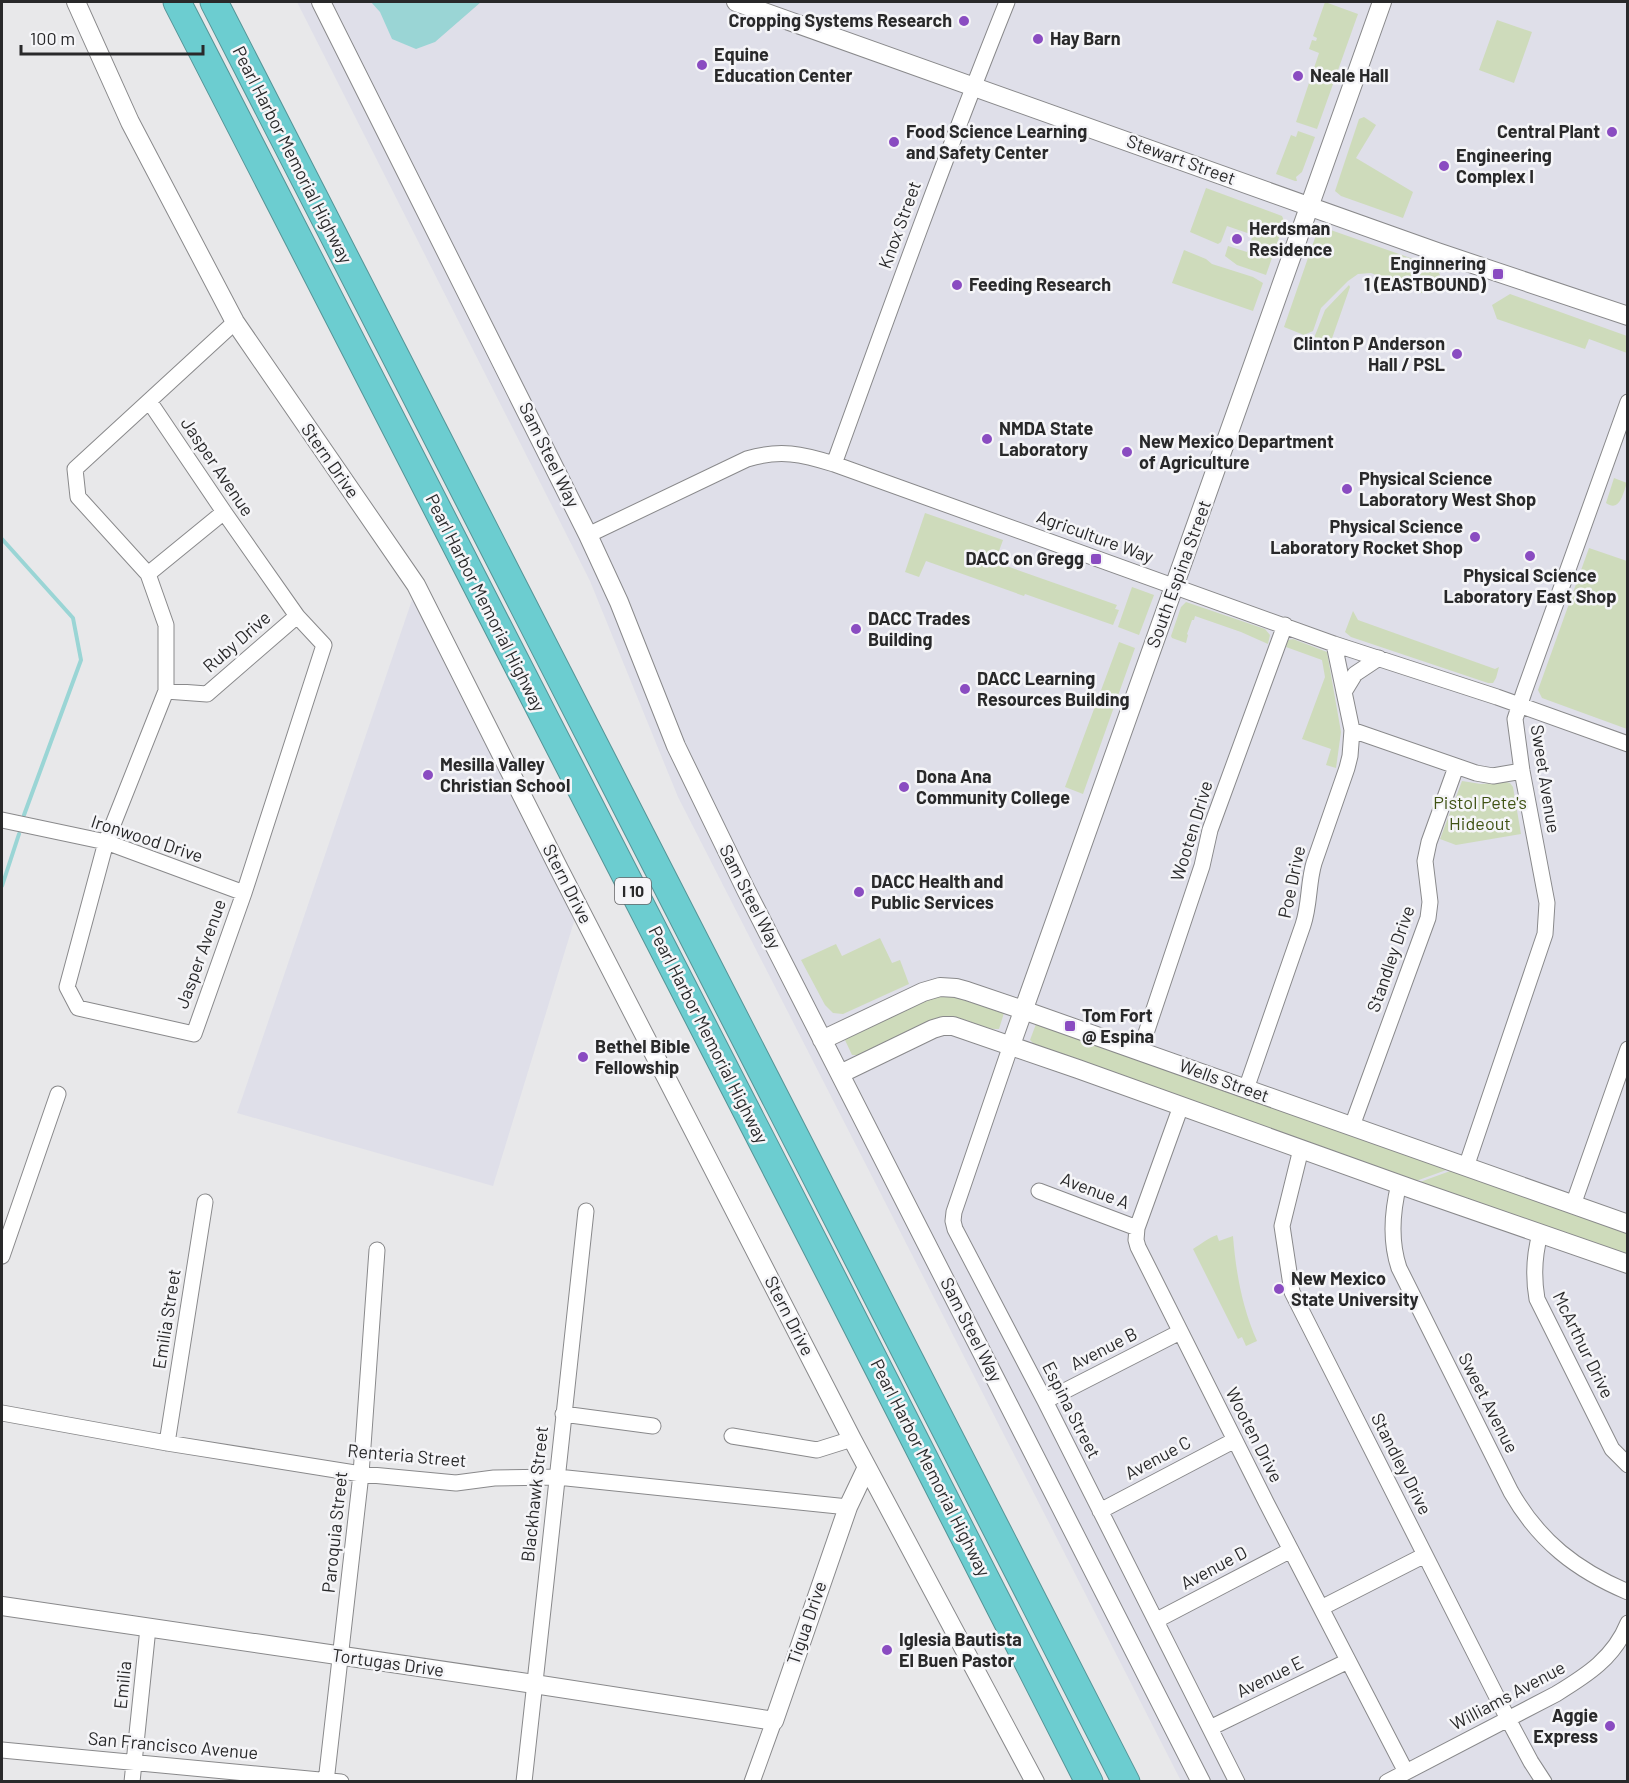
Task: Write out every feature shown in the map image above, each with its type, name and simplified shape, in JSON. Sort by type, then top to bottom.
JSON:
[{"type":"highway","points":[[166,2],[293,229]]},
{"type":"highway","name":"Pearl Harbor Memorial Highway","points":[[177,2],[1089,1782]]},
{"type":"highway","name":"Pearl Harbor Memorial Highway","points":[[214,2],[1126,1782]]},
{"type":"street","name":"Stern Drive","points":[[76,2],[130,122],[235,322],[416,585],[852,1439],[1035,1782]]},
{"type":"street","name":"Sam Steel Way","points":[[321,2],[588,535],[619,602],[676,746],[741,879],[1201,1782]]},
{"type":"street","name":"Stewart Street","points":[[736,2],[1498,274],[1628,316]]},
{"type":"street","name":"Knox Street","points":[[834,464],[882,328],[1007,2]]},
{"type":"street","name":"South Espina Street","points":[[1011,1045],[1382,2]]},
{"type":"street","name":"Jasper Avenue","points":[[149,401],[297,616],[324,645],[244,893],[194,1034],[78,1008],[68,987],[106,842],[166,691],[165,625],[148,574],[78,496],[75,469],[149,401],[235,322]]},
{"type":"street","name":"Sweet Avenue","points":[[1466,1167],[1545,934],[1547,903],[1522,771],[1515,719],[1628,402]]},
{"type":"street","name":"Agriculture Way","points":[[588,535],[738,463],[758,455],[789,453],[834,464],[1334,644],[1519,705],[1628,744]]},
{"type":"street","points":[[148,574],[224,512]]},
{"type":"street","name":"Ruby Drive","points":[[166,691],[207,694],[297,616]]},
{"type":"street","name":"Wooten Drive","points":[[1140,1051],[1202,867],[1210,830],[1284,625]]},
{"type":"street","name":"Poe Drive","points":[[1246,1089],[1307,913],[1311,874],[1347,768],[1352,730],[1334,644]]},
{"type":"street","points":[[1344,692],[1355,674],[1379,658]]},
{"type":"street","points":[[1352,730],[1476,773],[1493,776],[1522,771]]},
{"type":"street","name":"Standley Drive","points":[[1352,1126],[1428,918],[1430,902],[1425,861],[1428,843],[1456,766]]},
{"type":"street","name":"Ironwood Drive","points":[[2,820],[106,842],[244,893]]},
{"type":"street","name":"Wells Street","points":[[822,1040],[923,992],[940,987],[956,988],[1628,1224]]},
{"type":"street","name":"Wells Street","points":[[840,1074],[933,1029],[953,1026],[1628,1264]]},
{"type":"street","name":"Espina Street","points":[[1011,1045],[954,1212],[955,1229],[1045,1401],[1237,1782]]},
{"type":"street","points":[[1573,1205],[1628,1049]]},
{"type":"street","points":[[2,1256],[58,1094]]},
{"type":"street","points":[[1137,1228],[1180,1106]]},
{"type":"street","name":"Standley Drive","points":[[1301,1149],[1282,1226],[1292,1292],[1508,1719],[1544,1782]]},
{"type":"street","name":"Sweet Avenue","points":[[1399,1184],[1392,1220],[1393,1247],[1399,1269],[1511,1492],[1528,1520],[1557,1550],[1579,1567],[1628,1592]]},
{"type":"street","name":"Avenue A","points":[[1039,1191],[1137,1228]]},
{"type":"street","name":"Emilia Street","points":[[167,1443],[205,1202]]},
{"type":"street","name":"Blackhawk Street","points":[[524,1782],[586,1211]]},
{"type":"street","name":"Wooten Drive","points":[[1137,1228],[1138,1247],[1180,1332],[1406,1772]]},
{"type":"street","name":"McArthur Drive","points":[[1540,1234],[1533,1264],[1537,1299],[1612,1449],[1628,1465]]},
{"type":"street","name":"Paroquia Street","points":[[331,1781],[341,1656],[361,1473],[377,1250]]},
{"type":"street","name":"Avenue B","points":[[1045,1401],[1180,1332]]},
{"type":"street","name":"Renteria Street","points":[[2,1413],[167,1443],[361,1473],[456,1483],[494,1478],[557,1477],[848,1508]]},
{"type":"street","points":[[563,1414],[652,1426]]},
{"type":"street","points":[[732,1436],[816,1450],[852,1439]]},
{"type":"street","name":"Avenue C","points":[[1100,1511],[1235,1440]]},
{"type":"street","name":"Tigua Drive","points":[[752,1782],[848,1508],[867,1467]]},
{"type":"street","name":"Avenue D","points":[[1156,1620],[1290,1550]]},
{"type":"street","points":[[1321,1608],[1425,1555]]},
{"type":"street","name":"Tortugas Drive","points":[[2,1606],[774,1721]]},
{"type":"street","name":"Williams Avenue","points":[[1387,1782],[1556,1694],[1582,1678],[1600,1665],[1616,1647],[1628,1623]]},
{"type":"street","name":"Emilia","points":[[132,1782],[148,1628]]},
{"type":"street","name":"Avenue E","points":[[1210,1728],[1348,1661]]},
{"type":"street","name":"San Francisco Avenue","points":[[2,1750],[331,1781]]},
{"type":"shaded area","name":"New Mexico State University","points":[[297,2],[1627,2],[1627,1781],[1181,1781],[678,797],[590,581]]},
{"type":"shaded area","name":"Mesilla Valley Christian School","points":[[413,597],[576,915],[493,1186],[237,1113]]},
{"type":"green space","points":[[1325,2],[1358,14],[1317,129],[1296,122],[1319,53],[1309,49],[1312,40],[1316,41],[1317,38],[1313,36]]},
{"type":"green space","points":[[1497,20],[1532,32],[1514,83],[1479,70]]},
{"type":"green space","points":[[1364,117],[1376,125],[1356,158],[1413,192],[1403,218],[1341,196],[1335,191],[1359,119]]},
{"type":"green space","points":[[1298,131],[1315,137],[1302,172],[1295,181],[1276,174],[1291,135],[1296,137]]},
{"type":"green space","points":[[1206,188],[1282,216],[1283,226],[1266,275],[1237,265],[1225,256],[1228,246],[1247,252],[1253,235],[1227,226],[1218,244],[1190,232]]},
{"type":"green space","points":[[1325,228],[1436,267],[1444,283],[1422,293],[1371,273],[1358,274],[1321,308],[1313,331],[1304,335],[1284,327],[1316,235],[1318,231]]},
{"type":"green space","points":[[1184,250],[1212,264],[1253,277],[1263,283],[1253,311],[1172,283]]},
{"type":"green space","points":[[1349,285],[1330,344],[1314,338],[1325,310]]},
{"type":"green space","points":[[1510,294],[1627,336],[1627,353],[1589,339],[1585,349],[1497,319],[1492,305]]},
{"type":"green space","points":[[1614,478],[1627,483],[1615,506],[1606,503]]},
{"type":"green space","points":[[925,513],[1003,540],[995,562],[1117,605],[1115,609],[1119,610],[1113,625],[926,561],[919,577],[905,572]]},
{"type":"green space","points":[[1589,548],[1627,561],[1627,729],[1542,698],[1538,690]]},
{"type":"green space","points":[[1132,587],[1154,595],[1139,635],[1118,627]]},
{"type":"green space","points":[[1186,602],[1265,629],[1270,635],[1268,644],[1195,616],[1187,634],[1186,643],[1172,638],[1181,607]]},
{"type":"green space","points":[[1353,611],[1358,620],[1495,669],[1499,667],[1496,678],[1493,683],[1488,683],[1351,637],[1345,632]]},
{"type":"green space","points":[[1293,639],[1327,652],[1341,732],[1336,768],[1326,765],[1331,749],[1302,739],[1325,677],[1322,660],[1286,647],[1288,640]]},
{"type":"green space","points":[[1119,642],[1135,648],[1083,794],[1065,787]]},
{"type":"green space","name":"Pistol Pete's Hideout","points":[[1462,781],[1481,784],[1510,783],[1513,787],[1521,834],[1456,845],[1440,839]]},
{"type":"green space","points":[[880,938],[892,963],[900,960],[909,984],[843,1014],[833,1013],[825,1005],[801,960],[836,944],[842,956]]},
{"type":"green space","points":[[953,995],[1004,1013],[999,1029],[958,1018],[937,1018],[860,1055],[852,1055],[845,1040],[848,1037],[933,996]]},
{"type":"green space","points":[[1036,1024],[1449,1169],[1416,1181],[1034,1044],[1030,1040]]},
{"type":"green space","points":[[1453,1170],[1627,1232],[1627,1256],[1420,1182]]},
{"type":"green space","points":[[1217,1235],[1219,1241],[1233,1236],[1240,1290],[1257,1341],[1246,1346],[1242,1337],[1238,1339],[1193,1249]]},
{"type":"water","points":[[371,2],[481,2],[435,42],[416,49],[392,39],[380,12]]},
{"type":"waterway","points":[[2,539],[73,618],[81,660],[24,815]]},
{"type":"waterway","points":[[2,886],[19,834]]},
{"type":"place","name":"Cropping Systems Research","points":[[964,21]]},
{"type":"place","name":"Hay Barn","points":[[1038,39]]},
{"type":"place","name":"Equine Education Center","points":[[702,65]]},
{"type":"place","name":"Neale Hall","points":[[1298,76]]},
{"type":"place","name":"Central Plant","points":[[1612,132]]},
{"type":"place","name":"Food Science Learning and Safety Center","points":[[894,142]]},
{"type":"place","name":"Engineering Complex I","points":[[1444,166]]},
{"type":"place","name":"Herdsman Residence","points":[[1237,239]]},
{"type":"place","name":"Enginnering 1 (EASTBOUND)","points":[[1498,274]]},
{"type":"place","name":"Feeding Research","points":[[957,285]]},
{"type":"place","name":"Clinton P Anderson Hall / PSL","points":[[1457,354]]},
{"type":"place","name":"NMDA State Laboratory","points":[[987,439]]},
{"type":"place","name":"New Mexico Department of Agriculture","points":[[1127,452]]},
{"type":"place","name":"Physical Science Laboratory West Shop","points":[[1347,489]]},
{"type":"place","name":"Physical Science Laboratory Rocket Shop","points":[[1475,537]]},
{"type":"place","name":"Physical Science Laboratory East Shop","points":[[1530,556]]},
{"type":"place","name":"DACC on Gregg","points":[[1096,559]]},
{"type":"place","name":"DACC Trades Building","points":[[856,629]]},
{"type":"place","name":"DACC Learning Resources Building","points":[[965,689]]},
{"type":"place","name":"Mesilla Valley Christian School","points":[[428,775]]},
{"type":"place","name":"Dona Ana Community College","points":[[904,787]]},
{"type":"place","name":"DACC Health and Public Services","points":[[859,892]]},
{"type":"place","name":"Tom Fort @ Espina","points":[[1070,1026]]},
{"type":"place","name":"Bethel Bible Fellowship","points":[[583,1057]]},
{"type":"place","name":"New Mexico State University","points":[[1279,1289]]},
{"type":"place","name":"Iglesia Bautista El Buen Pastor","points":[[887,1650]]},
{"type":"place","name":"Aggie Express","points":[[1610,1726]]}]
